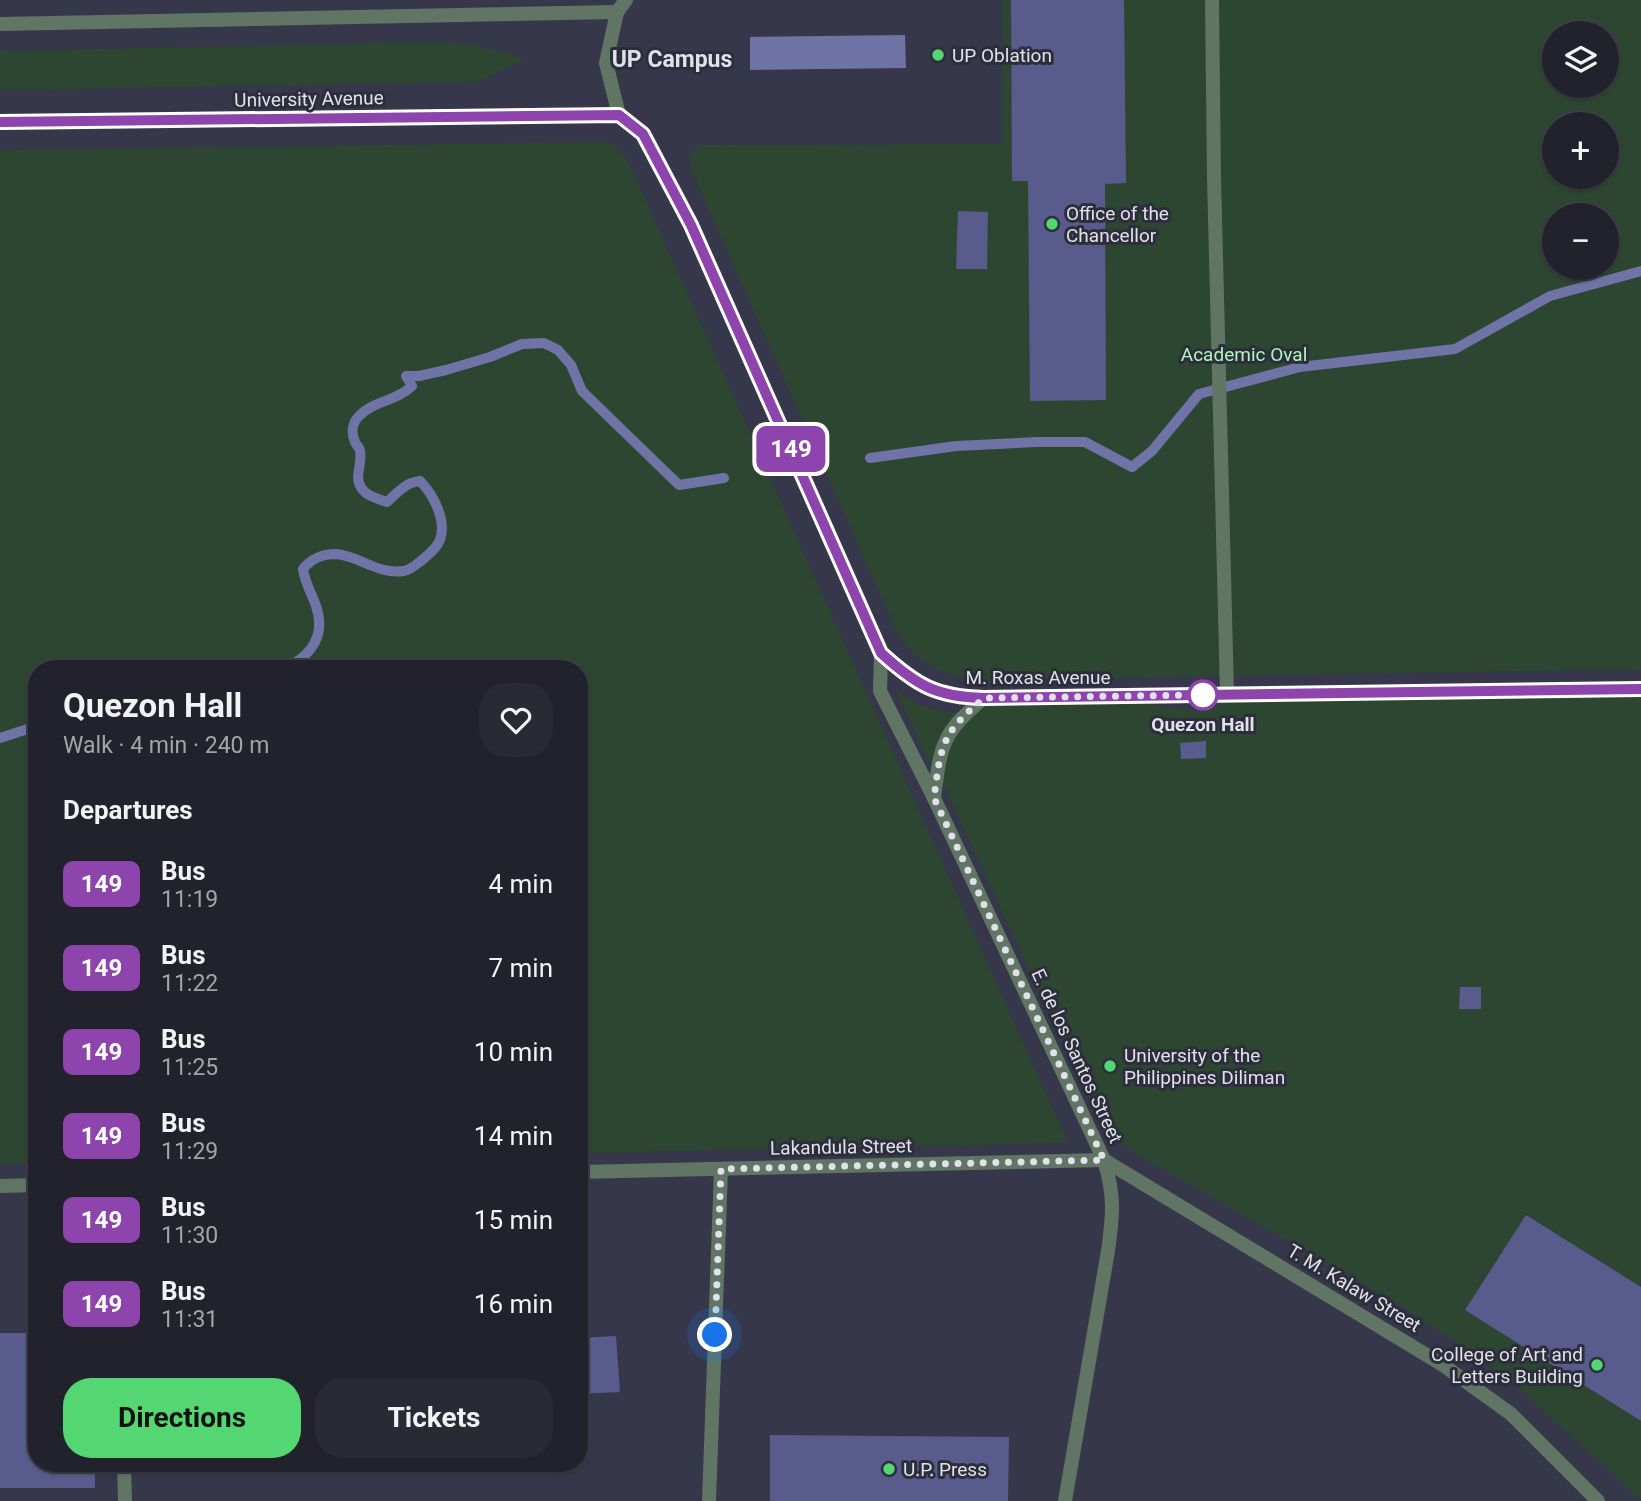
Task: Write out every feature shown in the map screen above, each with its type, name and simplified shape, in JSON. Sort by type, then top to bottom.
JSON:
[{"type":"street","points":[[1212,0],[1227,694]]},
{"type":"street","points":[[0,24],[621,6],[606,63],[619,115]]},
{"type":"street","name":"University Avenue","points":[[0,122],[619,115]]},
{"type":"street","name":"M. Roxas Avenue","points":[[619,115],[643,134],[691,225],[881,653],[929,689],[949,696],[984,698],[1641,689]]},
{"type":"street","name":"E. de los Santos Street","points":[[881,653],[880,691],[934,798],[1104,1160],[1112,1184],[1114,1210],[1065,1501]]},
{"type":"street","points":[[934,798],[943,743],[951,728],[984,698]]},
{"type":"street","name":"Lakandula Street","points":[[588,1172],[1104,1160]]},
{"type":"street","name":"T. M. Kalaw Street","points":[[1104,1160],[1443,1364],[1511,1414],[1598,1501]]},
{"type":"street","points":[[709,1501],[721,1169]]},
{"type":"street","points":[[0,1186],[28,1185]]},
{"type":"street","points":[[124,1472],[125,1501]]},
{"type":"shaded area","name":"University of the Philippines Diliman","points":[[0,0],[1641,0],[1641,1501],[0,1501]]},
{"type":"green space","name":"Academic Oval","points":[[1003,0],[1641,0],[1641,669],[969,680],[935,668],[908,647],[895,627],[691,168],[690,154],[700,145],[1002,144]]},
{"type":"green space","points":[[436,42],[475,45],[522,57],[521,61],[477,82],[0,90],[0,51]]},
{"type":"green space","points":[[605,142],[622,153],[632,170],[1068,1143],[588,1153],[588,660],[28,660],[28,1164],[0,1164],[0,150]]},
{"type":"green space","points":[[895,689],[910,700],[927,707],[944,712],[963,713],[949,724],[940,738],[934,772]]},
{"type":"green space","points":[[1641,697],[1641,1500],[1517,1386],[1461,1345],[1398,1304],[1135,1153],[1103,1129],[941,779],[952,735],[984,706],[994,704],[1139,702],[1203,712],[1214,702]]},
{"type":"water","points":[[905,35],[906,68],[750,70],[750,37]]},
{"type":"building","points":[[1011,0],[1124,0],[1126,183],[1105,184],[1106,400],[1030,401],[1028,181],[1012,181]]},
{"type":"building","points":[[958,211],[988,212],[987,269],[956,269]]},
{"type":"building","points":[[1206,741],[1206,758],[1181,759],[1180,743]]},
{"type":"building","points":[[1460,987],[1481,987],[1481,1009],[1459,1009]]},
{"type":"building","name":"College of Art and Letters Building","points":[[1526,1215],[1641,1287],[1641,1421],[1465,1310]]},
{"type":"building","points":[[0,1333],[28,1333],[28,1472],[95,1472],[95,1488],[0,1488]]},
{"type":"building","points":[[616,1336],[620,1392],[588,1394],[588,1338]]},
{"type":"building","name":"U.P. Press","points":[[770,1435],[1009,1437],[1008,1501],[770,1501]]},
{"type":"waterway","points":[[870,458],[956,446],[1085,442],[1132,467],[1152,451],[1199,394],[1300,367],[1455,349],[1550,296],[1641,271]]},
{"type":"waterway","points":[[299,660],[310,650],[318,635],[319,616],[303,569],[310,562],[322,556],[336,554],[376,568],[404,571],[427,555],[440,540],[442,524],[438,508],[420,481],[406,486],[387,502],[367,494],[358,480],[361,456],[353,435],[355,422],[365,411],[412,386],[406,376],[446,370],[522,344],[544,343],[558,350],[571,365],[582,391],[679,485],[724,478]]},
{"type":"waterway","points":[[0,738],[28,729]]},
{"type":"bus line","name":"149","points":[[0,122],[619,115],[643,134],[691,225],[881,653],[929,689],[949,696],[984,698],[1641,689]]},
{"type":"place","name":"UP Oblation","points":[[938,55]]},
{"type":"place","name":"Office of the Chancellor","points":[[1052,224]]},
{"type":"place","name":"Quezon Hall","points":[[1203,695]]},
{"type":"place","name":"University of the Philippines Diliman","points":[[1110,1066]]},
{"type":"place","name":"College of Art and Letters Building","points":[[1597,1365]]},
{"type":"place","name":"U.P. Press","points":[[889,1469]]},
{"type":"district","name":"UP Campus","points":[[672,59]]},
{"type":"route","points":[[715,1335],[721,1169],[1104,1160],[934,798],[943,743],[951,728],[984,698],[1203,695]]}]
